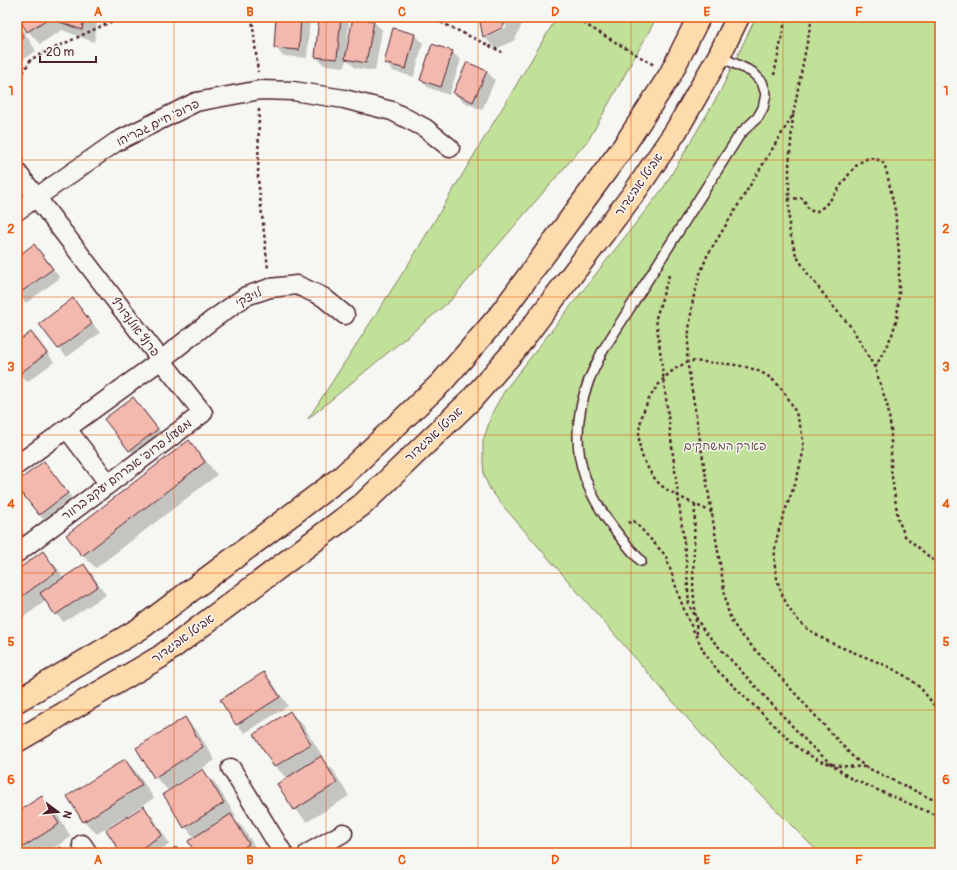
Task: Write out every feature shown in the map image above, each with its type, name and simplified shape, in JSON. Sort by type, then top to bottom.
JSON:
[{"type":"main road","points":[[17,701],[141,628],[342,476],[442,382],[499,316],[561,234],[624,146],[670,74],[699,17]]},
{"type":"main road","name":"אביטל אביגדור","points":[[17,741],[166,652],[363,504],[471,400],[514,351],[634,193],[676,131],[720,56],[738,17]]},
{"type":"street","name":"פרופ' חיים גבריהו","points":[[17,211],[116,142],[196,102],[260,90],[293,91],[344,99],[392,111],[425,128],[450,148]]},
{"type":"street","name":"פרנץ אולנדורף","points":[[17,172],[161,360],[17,465]]},
{"type":"street","name":"לויצקי","points":[[161,360],[212,320],[246,296],[270,288],[297,285],[324,297],[345,315]]},
{"type":"street","name":"משעול פרופ' אברהם יעקב ברוור","points":[[17,553],[203,413],[161,360]]},
{"type":"street","points":[[67,429],[109,484]]},
{"type":"street","points":[[231,768],[283,853]]},
{"type":"street","points":[[308,853],[343,833]]},
{"type":"lane","points":[[641,561],[612,527],[600,510],[590,491],[583,472],[578,451],[578,429],[581,406],[589,380],[602,352],[740,134],[758,117],[763,108],[766,94],[762,82],[752,72],[720,56]]},
{"type":"path","points":[[17,83],[30,59],[121,17]]},
{"type":"path","points":[[252,17],[260,90],[258,180],[270,288]]},
{"type":"path","points":[[430,17],[502,52]]},
{"type":"path","points":[[573,17],[670,74]]},
{"type":"path","points":[[774,76],[786,17]]},
{"type":"path","points":[[812,17],[793,115],[788,199],[789,230],[796,254],[808,274],[852,328],[875,368],[888,408],[891,430],[891,470],[898,519],[905,536],[940,566]]},
{"type":"path","points":[[793,115],[707,256],[693,299],[689,330],[688,361],[731,620],[739,632],[853,758],[866,767],[940,803]]},
{"type":"path","points":[[788,199],[803,198],[809,210],[815,212],[826,205],[850,173],[863,160],[871,158],[882,161],[886,169],[896,218],[899,254],[899,294],[897,318],[892,335],[875,368]]},
{"type":"path","points":[[671,272],[667,279],[656,318],[686,559],[689,605],[704,631],[809,744],[830,763],[850,778],[940,817]]},
{"type":"path","points":[[712,512],[663,488],[650,472],[642,454],[639,436],[642,418],[648,400],[659,384],[672,370],[688,361],[735,364],[755,370],[773,380],[787,396],[794,409],[802,429],[803,452],[796,478],[776,536],[774,550],[775,570],[778,584],[785,600],[796,618],[814,633],[830,642],[872,659],[908,678],[923,691],[940,713]]},
{"type":"path","points":[[694,504],[693,586],[697,636]]},
{"type":"path","points":[[612,527],[634,521],[666,556],[680,599],[705,654],[719,672],[798,748],[819,761],[840,766],[866,767]]},
{"type":"green space","points":[[557,17],[657,17],[589,139],[450,301],[308,419],[411,260]]},
{"type":"green space","name":"פארק המשחקים","points":[[756,17],[940,17],[940,853],[819,853],[709,743],[503,506],[490,489],[484,476],[483,440],[492,413],[505,390],[664,187],[720,92]]},
{"type":"building","points":[[18,17],[84,17],[82,30],[49,18],[27,32]]},
{"type":"building","points":[[276,17],[301,17],[299,50],[274,48]]},
{"type":"building","points":[[319,17],[341,17],[337,59],[315,57]]},
{"type":"building","points":[[353,17],[374,21],[366,63],[345,59]]},
{"type":"building","points":[[479,17],[507,17],[502,28],[483,37]]},
{"type":"building","points":[[17,26],[24,38],[17,42]]},
{"type":"building","points":[[393,28],[415,34],[406,69],[384,63]]},
{"type":"building","points":[[432,44],[453,51],[441,87],[420,80]]},
{"type":"building","points":[[467,62],[487,71],[473,102],[453,93]]},
{"type":"building","points":[[34,244],[53,269],[17,295],[17,257]]},
{"type":"building","points":[[73,298],[92,324],[58,349],[39,324]]},
{"type":"building","points":[[31,332],[47,353],[18,375],[17,342]]},
{"type":"building","points":[[133,397],[158,429],[129,451],[104,419]]},
{"type":"building","points":[[189,440],[205,462],[82,556],[66,535]]},
{"type":"building","points":[[44,461],[68,493],[39,515],[17,487],[17,482]]},
{"type":"building","points":[[43,551],[57,571],[17,600],[17,570]]},
{"type":"building","points":[[84,564],[98,586],[55,615],[40,593]]},
{"type":"building","points":[[264,672],[280,697],[236,725],[220,700]]},
{"type":"building","points":[[290,711],[311,744],[274,767],[254,734]]},
{"type":"building","points":[[185,717],[203,747],[154,778],[136,748]]},
{"type":"building","points":[[321,756],[337,783],[294,810],[277,784]]},
{"type":"building","points":[[125,759],[142,785],[83,822],[67,796]]},
{"type":"building","points":[[203,769],[224,803],[184,828],[163,794]]},
{"type":"building","points":[[42,796],[59,824],[17,851],[17,812]]},
{"type":"building","points":[[144,806],[162,835],[134,853],[121,853],[106,830]]},
{"type":"building","points":[[231,814],[249,844],[235,853],[195,853],[188,841]]},
{"type":"building","points":[[61,847],[65,853],[52,853]]},
{"type":"building","points":[[176,847],[180,853],[166,853]]}]
